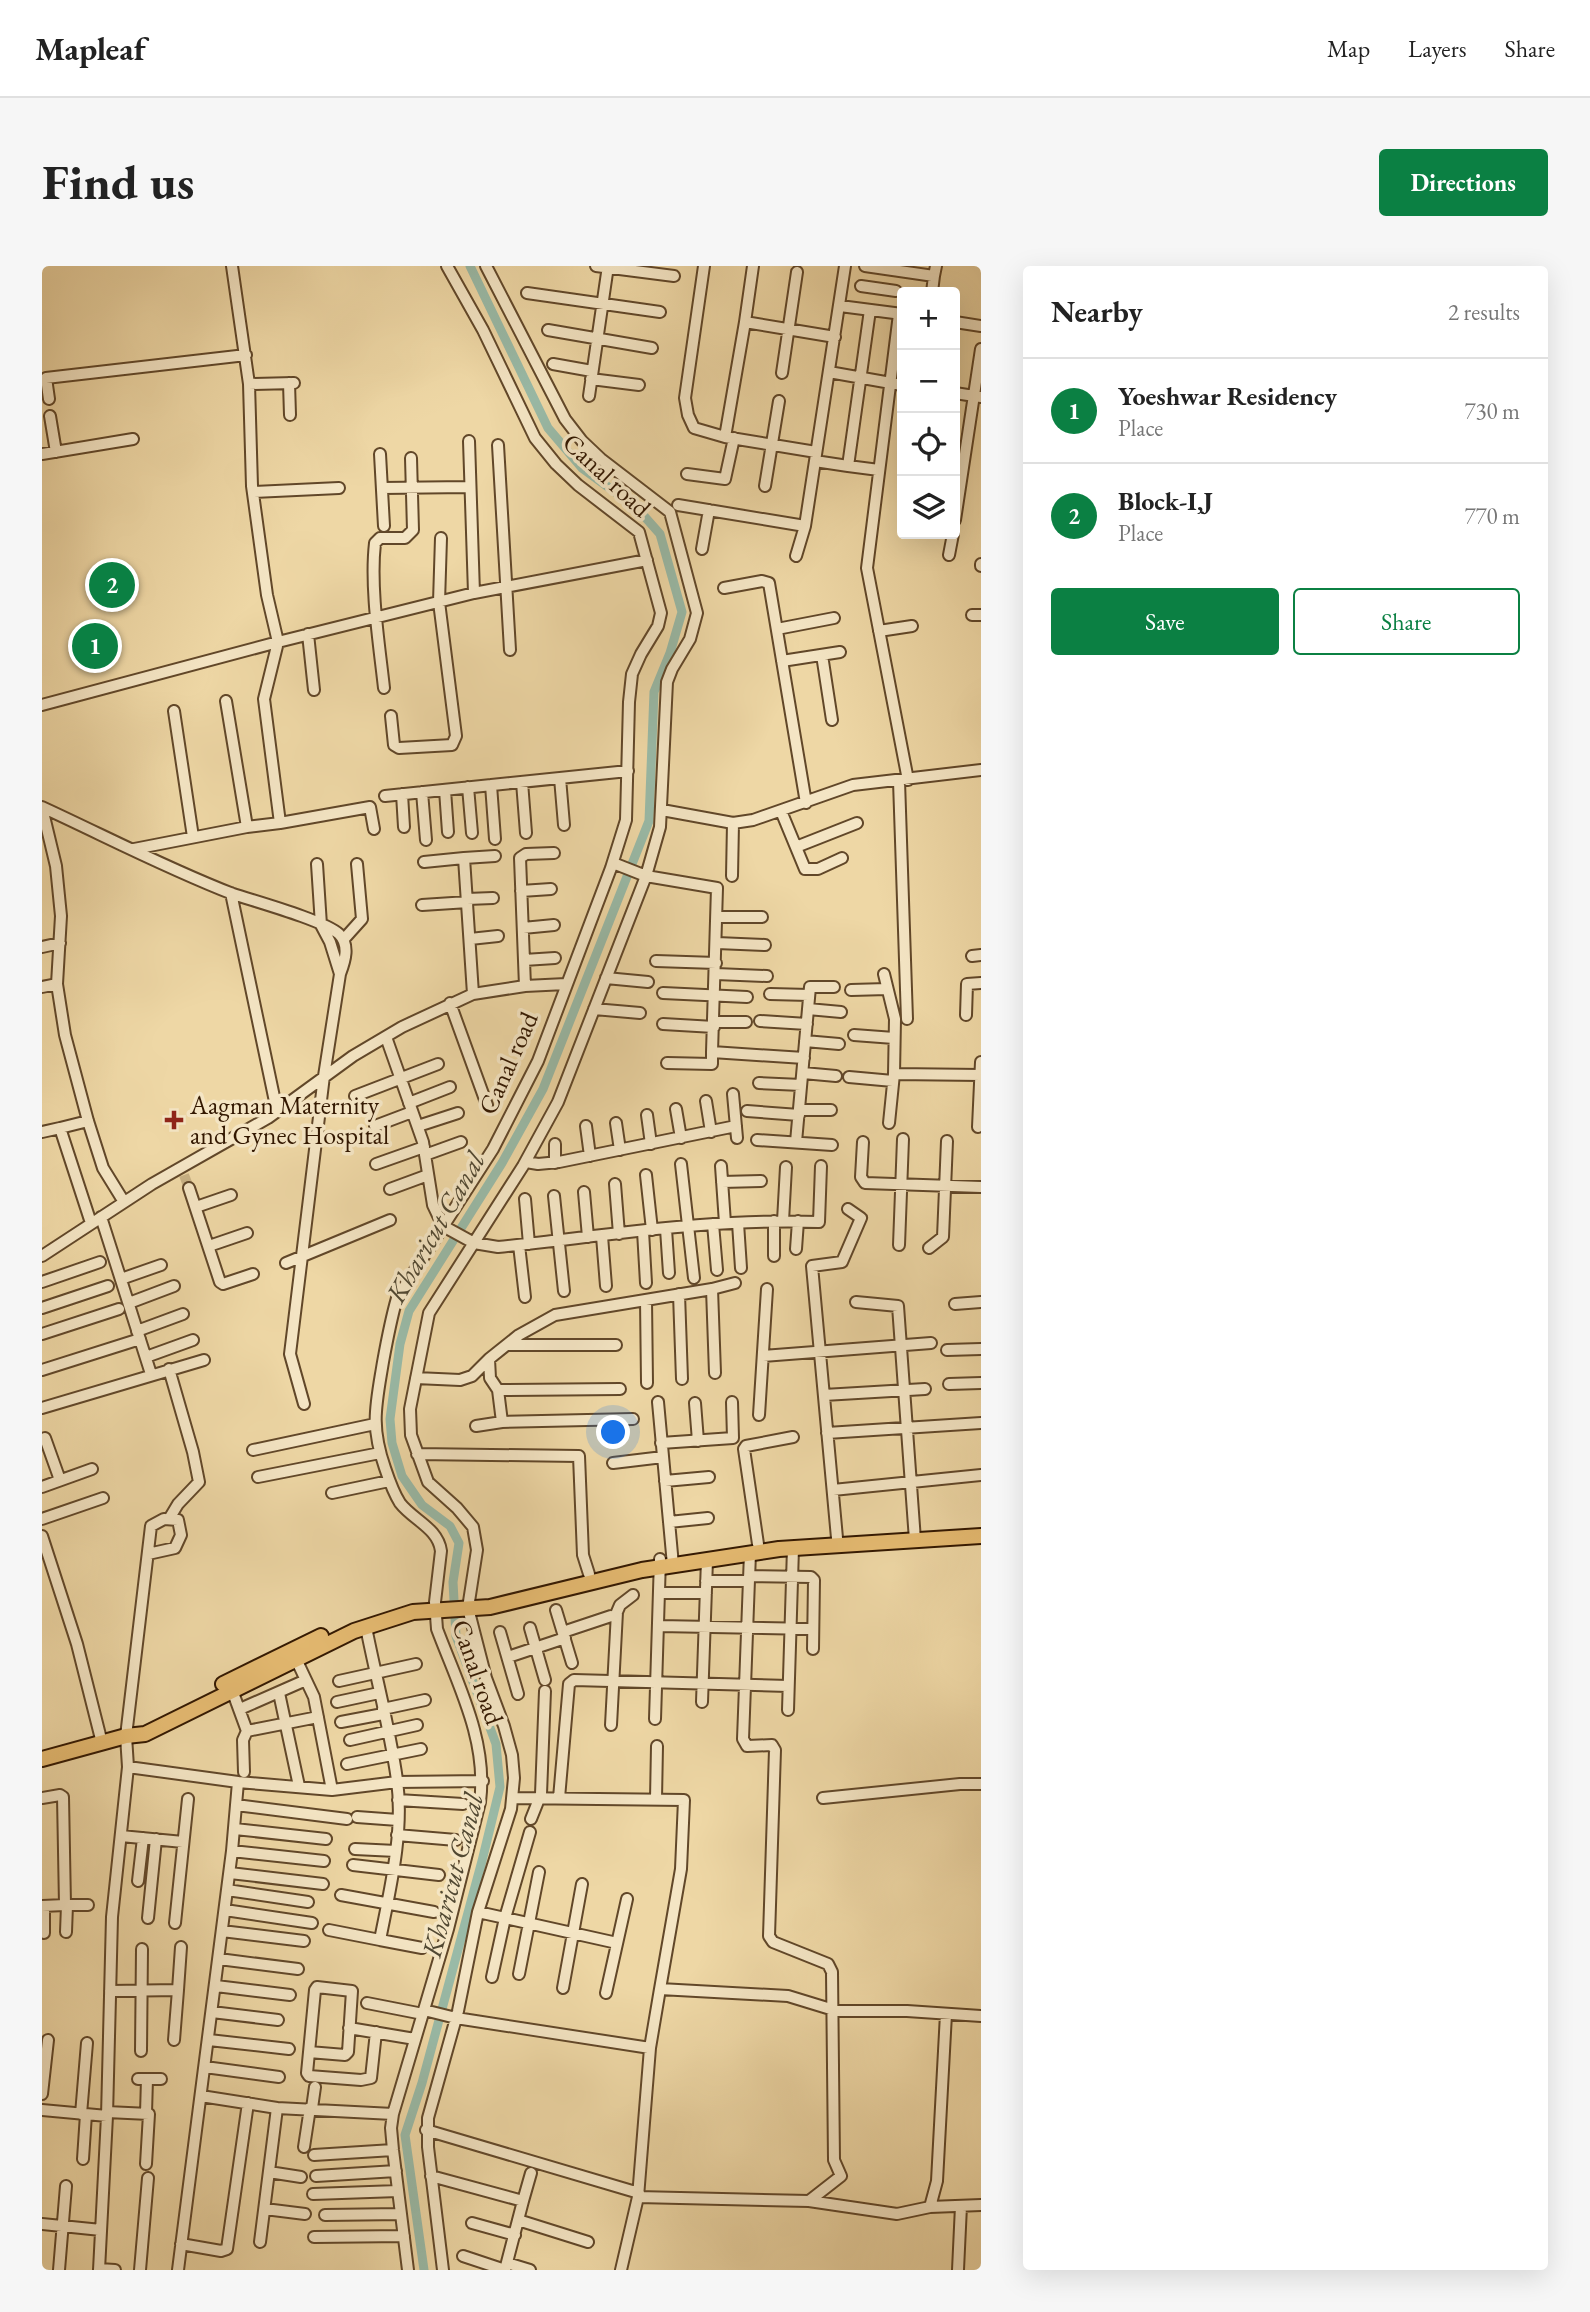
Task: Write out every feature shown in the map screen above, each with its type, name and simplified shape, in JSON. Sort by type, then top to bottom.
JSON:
[{"type":"main road","points":[[126,1736],[276,1657],[351,1622],[409,1603],[490,1607],[554,1602],[667,1562],[707,1560],[754,1549],[793,1548],[981,1528]]},
{"type":"main road","points":[[468,1605],[589,1574],[754,1549],[838,1538],[981,1536]]},
{"type":"main road","points":[[42,1759],[126,1736],[145,1734],[366,1627],[438,1606]]},
{"type":"street","points":[[232,266],[246,355],[253,492],[267,595],[278,642],[264,699],[280,823]]},
{"type":"street","name":"Canal road","points":[[408,2270],[393,2150],[393,2114],[451,1919],[483,1781],[478,1738],[437,1629],[442,1551],[440,1542],[406,1510],[389,1481],[380,1453],[375,1424],[387,1342],[397,1298],[493,1149],[526,1087],[616,864],[626,820],[632,674],[658,626],[661,613],[639,532],[578,485],[535,438],[483,330],[447,266]]},
{"type":"street","points":[[443,2270],[426,2130],[456,2018],[478,1912],[511,1809],[514,1777],[512,1755],[486,1678],[468,1605],[477,1550],[473,1527],[457,1507],[428,1482],[417,1454],[410,1425],[416,1378],[429,1313],[526,1162],[558,1102],[606,978],[660,827],[667,682],[690,639],[697,613],[670,512],[601,459],[565,419],[486,266]]},
{"type":"street","points":[[589,396],[602,305],[604,266],[674,276]]},
{"type":"street","points":[[704,266],[685,397],[688,415],[694,428],[772,444],[848,466],[879,470]]},
{"type":"street","points":[[687,474],[726,478],[729,437],[753,266]]},
{"type":"street","points":[[796,556],[805,526],[845,266]]},
{"type":"street","points":[[865,266],[935,271]]},
{"type":"street","points":[[883,289],[893,269]]},
{"type":"street","points":[[782,373],[797,272]]},
{"type":"street","points":[[861,285],[896,291]]},
{"type":"street","points":[[527,293],[660,312]]},
{"type":"street","points":[[840,306],[897,313]]},
{"type":"street","points":[[848,466],[870,310]]},
{"type":"street","points":[[745,322],[835,337]]},
{"type":"street","points":[[960,325],[981,326]]},
{"type":"street","points":[[548,330],[652,348]]},
{"type":"street","points":[[897,337],[867,568],[904,780],[907,1019]]},
{"type":"street","points":[[960,492],[977,397],[981,349]]},
{"type":"street","points":[[49,399],[46,378],[246,355]]},
{"type":"street","points":[[552,365],[639,385]]},
{"type":"street","points":[[829,372],[897,384]]},
{"type":"street","points":[[248,384],[292,383],[290,415]]},
{"type":"street","points":[[765,486],[779,401]]},
{"type":"street","points":[[50,416],[56,452]]},
{"type":"street","points":[[42,454],[133,439]]},
{"type":"street","points":[[468,441],[474,593]]},
{"type":"street","points":[[498,445],[510,650]]},
{"type":"street","points":[[380,454],[384,526]]},
{"type":"street","points":[[384,688],[373,556],[375,542],[380,538],[405,538],[413,530],[411,458]]},
{"type":"street","points":[[382,488],[469,487]]},
{"type":"street","points":[[253,492],[339,488]]},
{"type":"street","points":[[678,505],[805,526]]},
{"type":"street","points":[[702,549],[709,510]]},
{"type":"street","points":[[391,716],[394,745],[399,748],[452,745],[456,737],[439,602],[441,538]]},
{"type":"street","points":[[949,555],[952,539]]},
{"type":"street","points":[[42,705],[474,593],[647,559]]},
{"type":"street","points":[[724,588],[767,581],[769,583],[806,803]]},
{"type":"street","points":[[777,629],[834,618]]},
{"type":"street","points":[[879,631],[912,626]]},
{"type":"street","points":[[308,634],[314,690]]},
{"type":"street","points":[[782,661],[840,652]]},
{"type":"street","points":[[822,655],[832,720]]},
{"type":"street","points":[[226,701],[247,827]]},
{"type":"street","points":[[174,711],[193,837]]},
{"type":"street","points":[[662,810],[733,823],[753,820],[853,785],[981,770]]},
{"type":"street","points":[[385,796],[628,771]]},
{"type":"street","points":[[559,778],[564,825]]},
{"type":"street","points":[[522,782],[526,833]]},
{"type":"street","points":[[491,785],[495,839]]},
{"type":"street","points":[[468,787],[472,833]]},
{"type":"street","points":[[445,790],[448,832]]},
{"type":"street","points":[[422,792],[426,839]]},
{"type":"street","points":[[402,794],[404,827]]},
{"type":"street","points":[[42,807],[231,892],[329,928],[344,939]]},
{"type":"street","points":[[42,807],[54,860],[61,916],[57,984],[65,1035],[103,1168],[124,1202]]},
{"type":"street","points":[[134,849],[370,807],[374,829]]},
{"type":"street","points":[[781,811],[806,869],[810,871],[842,858]]},
{"type":"street","points":[[732,876],[733,823]]},
{"type":"street","points":[[796,847],[857,823]]},
{"type":"street","points":[[525,986],[520,858],[526,854],[554,853]]},
{"type":"street","points":[[425,862],[495,856]]},
{"type":"street","points":[[464,859],[473,993]]},
{"type":"street","points":[[42,862],[54,860]]},
{"type":"street","points":[[317,864],[321,925],[330,942],[340,974]]},
{"type":"street","points":[[304,1404],[290,1354],[324,1076],[340,974],[345,961],[344,939],[362,919],[357,864]]},
{"type":"street","points":[[616,864],[643,875],[717,888],[712,1064],[667,1063]]},
{"type":"street","points":[[521,891],[551,888]]},
{"type":"street","points":[[231,892],[277,1111]]},
{"type":"street","points":[[422,905],[494,898]]},
{"type":"street","points":[[717,917],[762,917]]},
{"type":"street","points":[[523,928],[554,925]]},
{"type":"street","points":[[470,939],[498,936]]},
{"type":"street","points":[[42,947],[60,943]]},
{"type":"street","points":[[717,943],[765,944]]},
{"type":"street","points":[[524,960],[555,958]]},
{"type":"street","points":[[656,961],[766,976]]},
{"type":"street","points":[[884,974],[895,1019],[889,1122]]},
{"type":"street","points":[[606,978],[648,982]]},
{"type":"street","points":[[967,1015],[967,984],[981,983]]},
{"type":"street","points":[[42,987],[57,984]]},
{"type":"street","points":[[42,1256],[124,1202],[183,1171],[277,1111],[353,1056],[401,1027],[473,993],[566,984]]},
{"type":"street","points":[[796,1142],[810,987],[834,987]]},
{"type":"street","points":[[851,990],[887,989]]},
{"type":"street","points":[[663,993],[747,997]]},
{"type":"street","points":[[770,994],[809,995]]},
{"type":"street","points":[[450,1003],[487,1105]]},
{"type":"street","points":[[594,1009],[640,1013]]},
{"type":"street","points":[[808,1009],[841,1012]]},
{"type":"street","points":[[761,1021],[807,1024]]},
{"type":"street","points":[[663,1024],[714,1025],[746,1022]]},
{"type":"street","points":[[854,1035],[894,1038]]},
{"type":"street","points":[[387,1037],[418,1126],[433,1205],[445,1227],[474,1243],[498,1247],[725,1223],[819,1222],[821,1166]]},
{"type":"street","points":[[805,1041],[839,1044]]},
{"type":"street","points":[[712,1052],[804,1058]]},
{"type":"street","points":[[978,1127],[981,1062]]},
{"type":"street","points":[[355,1096],[438,1063]]},
{"type":"street","points":[[759,1083],[836,1076]]},
{"type":"street","points":[[849,1077],[981,1076]]},
{"type":"street","points":[[375,1126],[450,1087]]},
{"type":"street","points":[[526,1162],[555,1163],[711,1132],[736,1132],[733,1094]]},
{"type":"street","points":[[706,1101],[711,1132]]},
{"type":"street","points":[[676,1109],[681,1138]]},
{"type":"street","points":[[747,1111],[831,1110]]},
{"type":"street","points":[[418,1126],[458,1113]]},
{"type":"street","points":[[648,1115],[651,1144]]},
{"type":"street","points":[[42,1132],[88,1121]]},
{"type":"street","points":[[616,1122],[620,1150]]},
{"type":"street","points":[[586,1126],[590,1156]]},
{"type":"street","points":[[60,1128],[91,1223]]},
{"type":"street","points":[[899,1245],[903,1139]]},
{"type":"street","points":[[757,1140],[832,1145]]},
{"type":"street","points":[[929,1248],[943,1237],[947,1141]]},
{"type":"street","points":[[376,1164],[461,1142]]},
{"type":"street","points":[[863,1142],[861,1177],[865,1183],[981,1188]]},
{"type":"street","points":[[555,1144],[555,1163]]},
{"type":"street","points":[[681,1164],[694,1278]]},
{"type":"street","points":[[720,1166],[725,1223]]},
{"type":"street","points":[[774,1256],[786,1167]]},
{"type":"street","points":[[390,1189],[428,1175]]},
{"type":"street","points":[[646,1175],[646,1283]]},
{"type":"street","points":[[722,1182],[761,1181]]},
{"type":"street","points":[[615,1184],[619,1234]]},
{"type":"street","points":[[188,1188],[220,1282],[253,1273]]},
{"type":"street","points":[[584,1192],[588,1237]]},
{"type":"street","points":[[195,1207],[231,1195]]},
{"type":"street","points":[[555,1196],[557,1241],[564,1290]]},
{"type":"street","points":[[525,1199],[525,1297]]},
{"type":"street","points":[[838,1538],[812,1266],[842,1262],[861,1218],[848,1209]]},
{"type":"street","points":[[101,1217],[121,1279],[124,1306],[139,1335],[151,1374]]},
{"type":"street","points":[[286,1263],[390,1220]]},
{"type":"street","points":[[796,1250],[799,1221]]},
{"type":"street","points":[[738,1223],[741,1268]]},
{"type":"street","points":[[713,1224],[717,1270]]},
{"type":"street","points":[[666,1229],[669,1273]]},
{"type":"street","points":[[209,1246],[247,1233]]},
{"type":"street","points":[[602,1236],[606,1286]]},
{"type":"street","points":[[42,1282],[100,1262]]},
{"type":"street","points":[[121,1279],[161,1265]]},
{"type":"street","points":[[416,1378],[460,1380],[472,1376],[507,1345],[555,1315],[735,1283]]},
{"type":"street","points":[[42,1308],[108,1286]]},
{"type":"street","points":[[42,1334],[174,1286]]},
{"type":"street","points":[[712,1289],[715,1373]]},
{"type":"street","points":[[759,1415],[768,1289]]},
{"type":"street","points":[[679,1294],[682,1379]]},
{"type":"street","points":[[646,1300],[647,1383]]},
{"type":"street","points":[[955,1304],[981,1301]]},
{"type":"street","points":[[856,1302],[898,1306],[915,1536]]},
{"type":"street","points":[[42,1370],[139,1335],[183,1314]]},
{"type":"street","points":[[146,1357],[193,1340]]},
{"type":"street","points":[[763,1356],[931,1343]]},
{"type":"street","points":[[507,1345],[615,1345]]},
{"type":"street","points":[[947,1350],[981,1349]]},
{"type":"street","points":[[489,1359],[490,1378],[498,1390],[502,1422]]},
{"type":"street","points":[[42,1408],[204,1360]]},
{"type":"street","points":[[169,1369],[199,1482],[178,1504],[169,1519]]},
{"type":"street","points":[[949,1384],[981,1383]]},
{"type":"street","points":[[498,1390],[620,1389]]},
{"type":"street","points":[[824,1395],[925,1389]]},
{"type":"street","points":[[655,1718],[660,1592],[667,1562],[669,1522],[658,1402]]},
{"type":"street","points":[[662,1443],[733,1438],[732,1402]]},
{"type":"street","points":[[695,1403],[698,1441]]},
{"type":"street","points":[[476,1426],[502,1422],[633,1419]]},
{"type":"street","points":[[827,1433],[981,1423]]},
{"type":"street","points":[[253,1450],[375,1424]]},
{"type":"street","points":[[793,1437],[759,1442],[744,1449],[754,1549],[749,1579],[744,1743],[747,1746],[772,1745],[775,1750],[769,1936],[773,1942],[828,1964],[832,1972],[834,2160],[841,2176],[809,2201]]},
{"type":"street","points":[[45,1438],[60,1480]]},
{"type":"street","points":[[258,1477],[380,1453]]},
{"type":"street","points":[[417,1454],[579,1456],[583,1555],[589,1574]]},
{"type":"street","points":[[613,1463],[663,1457]]},
{"type":"street","points":[[42,1487],[92,1469]]},
{"type":"street","points":[[833,1490],[981,1475]]},
{"type":"street","points":[[665,1481],[709,1477]]},
{"type":"street","points":[[332,1493],[389,1481]]},
{"type":"street","points":[[42,1519],[103,1498]]},
{"type":"street","points":[[669,1522],[708,1518]]},
{"type":"street","points":[[115,2270],[99,2270],[107,2114],[112,1917],[128,1767],[126,1736],[151,1526],[164,1519],[178,1520],[181,1535],[175,1548],[148,1554]]},
{"type":"street","points":[[42,1536],[77,1644],[102,1743]]},
{"type":"street","points":[[788,1710],[793,1548]]},
{"type":"street","points":[[702,1702],[707,1560]]},
{"type":"street","points":[[706,1581],[811,1577],[814,1580],[813,1649]]},
{"type":"street","points":[[660,1592],[706,1593]]},
{"type":"street","points":[[611,1725],[618,1608],[633,1595]]},
{"type":"street","points":[[554,1602],[572,1663]]},
{"type":"street","points":[[508,1657],[611,1616]]},
{"type":"street","points":[[659,1626],[813,1629]]},
{"type":"street","points":[[366,1627],[397,1782],[398,1800],[394,1870],[380,1940]]},
{"type":"street","points":[[530,1628],[545,1685],[540,1798],[531,1819]]},
{"type":"street","points":[[500,1632],[519,1694]]},
{"type":"street","points":[[296,1659],[314,1697],[331,1790]]},
{"type":"street","points":[[339,1681],[416,1664]]},
{"type":"street","points":[[240,1709],[306,1680]]},
{"type":"street","points":[[559,1798],[569,1684],[574,1680],[788,1686]]},
{"type":"street","points":[[232,1690],[247,1731],[243,1741],[244,1772]]},
{"type":"street","points":[[279,1693],[299,1786]]},
{"type":"street","points":[[337,1702],[379,1693]]},
{"type":"street","points":[[341,1722],[425,1700]]},
{"type":"street","points":[[247,1731],[318,1717]]},
{"type":"street","points":[[350,1740],[417,1725]]},
{"type":"street","points":[[656,1799],[657,1746]]},
{"type":"street","points":[[347,1764],[421,1749]]},
{"type":"street","points":[[128,1767],[238,1782],[331,1790],[397,1782],[483,1781]]},
{"type":"street","points":[[178,2270],[228,1890],[238,1782]]},
{"type":"street","points":[[823,1798],[981,1784]]},
{"type":"street","points":[[42,1798],[60,1795],[63,1797],[66,1932]]},
{"type":"street","points":[[512,1798],[684,1800],[681,1870],[650,2048],[639,2195],[621,2270]]},
{"type":"street","points":[[175,1923],[188,1799]]},
{"type":"street","points":[[398,1800],[463,1804]]},
{"type":"street","points":[[236,1805],[352,1818],[398,1820]]},
{"type":"street","points":[[235,1829],[326,1839]]},
{"type":"street","points":[[492,1978],[505,1918],[530,1832]]},
{"type":"street","points":[[397,1835],[456,1840]]},
{"type":"street","points":[[121,1836],[183,1842]]},
{"type":"street","points":[[138,1881],[142,1838]]},
{"type":"street","points":[[148,1918],[156,1839]]},
{"type":"street","points":[[355,1849],[396,1852]]},
{"type":"street","points":[[232,1851],[324,1861]]},
{"type":"street","points":[[353,1865],[439,1875]]},
{"type":"street","points":[[519,1975],[539,1872]]},
{"type":"street","points":[[230,1873],[323,1884]]},
{"type":"street","points":[[563,1988],[582,1884]]},
{"type":"street","points":[[228,1890],[308,1902]]},
{"type":"street","points":[[341,1895],[435,1912]]},
{"type":"street","points":[[606,1993],[627,1899]]},
{"type":"street","points":[[44,1933],[43,1906],[88,1905]]},
{"type":"street","points":[[225,1910],[312,1923]]},
{"type":"street","points":[[478,1912],[617,1943]]},
{"type":"street","points":[[329,1930],[422,1948]]},
{"type":"street","points":[[222,1931],[304,1941]]},
{"type":"street","points":[[174,2040],[181,1947]]},
{"type":"street","points":[[141,2051],[142,1949]]},
{"type":"street","points":[[219,1959],[298,1969]]},
{"type":"street","points":[[216,1986],[290,1995]]},
{"type":"street","points":[[309,2052],[347,2055],[352,1991],[317,1987],[315,1990],[309,2052],[307,2073],[309,2076],[369,2080],[373,2076],[376,2032]]},
{"type":"street","points":[[660,1989],[788,1996],[833,2010],[981,2016]]},
{"type":"street","points":[[110,1991],[178,1990]]},
{"type":"street","points":[[367,2003],[650,2048]]},
{"type":"street","points":[[212,2012],[278,2020]]},
{"type":"street","points":[[930,2207],[937,2181],[946,2014]]},
{"type":"street","points":[[349,2028],[415,2039]]},
{"type":"street","points":[[42,2094],[48,2040]]},
{"type":"street","points":[[209,2040],[289,2049]]},
{"type":"street","points":[[83,2159],[87,2043]]},
{"type":"street","points":[[205,2067],[279,2077]]},
{"type":"street","points":[[146,2164],[149,2115],[146,2113],[142,2079],[161,2079]]},
{"type":"street","points":[[304,2147],[315,2087]]},
{"type":"street","points":[[201,2096],[277,2108],[393,2114]]},
{"type":"street","points":[[181,2244],[221,2251],[227,2249],[248,2103]]},
{"type":"street","points":[[260,2242],[277,2108]]},
{"type":"street","points":[[42,2110],[84,2114],[146,2113]]},
{"type":"street","points":[[426,2130],[639,2195],[809,2201],[897,2214],[930,2207],[981,2205]]},
{"type":"street","points":[[314,2155],[393,2150]]},
{"type":"street","points":[[316,2176],[396,2171]]},
{"type":"street","points":[[269,2172],[300,2176]]},
{"type":"street","points":[[506,2268],[531,2173]]},
{"type":"street","points":[[431,2176],[523,2201]]},
{"type":"street","points":[[140,2270],[148,2178]]},
{"type":"street","points":[[59,2270],[66,2186]]},
{"type":"street","points":[[313,2194],[398,2192]]},
{"type":"street","points":[[958,2270],[961,2206]]},
{"type":"street","points":[[265,2209],[305,2214]]},
{"type":"street","points":[[325,2215],[401,2214]]},
{"type":"street","points":[[518,2220],[588,2242]]},
{"type":"street","points":[[472,2223],[514,2235]]},
{"type":"street","points":[[42,2224],[101,2230]]},
{"type":"street","points":[[314,2237],[404,2236]]},
{"type":"street","points":[[463,2256],[506,2268],[530,2270]]},
{"type":"waterway","name":"Kharicut Canal","points":[[424,2270],[405,2135],[422,2083],[500,1787],[496,1744],[456,1636],[453,1582],[459,1543],[450,1526],[422,1505],[402,1476],[392,1443],[390,1419],[400,1344],[409,1311],[502,1163],[543,1089],[649,821],[654,692],[670,653],[682,612],[660,534],[637,508],[582,468],[548,428],[470,266]]},
{"type":"tunnel","points":[[184,1175],[189,1188]]},
{"type":"place","name":"Block-I,J","points":[[112,585]]},
{"type":"place","name":"Yoeshwar Residency","points":[[95,646]]},
{"type":"place","name":"Aagman Maternity and Gynec Hospital","points":[[174,1120]]}]
